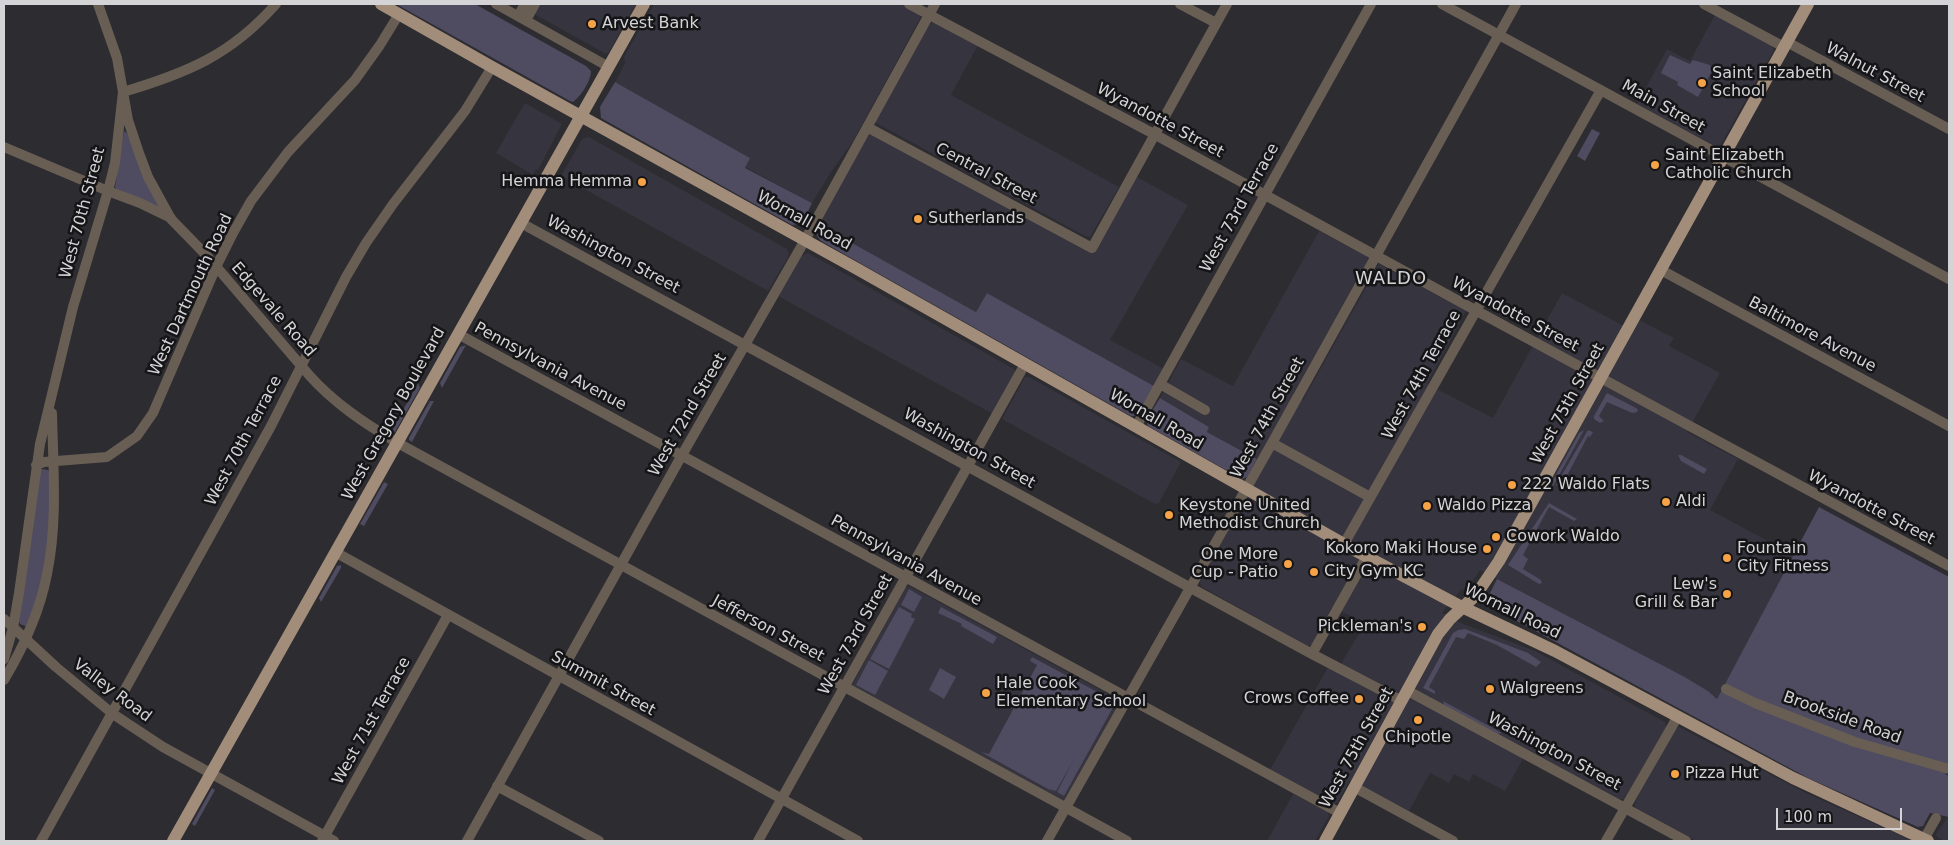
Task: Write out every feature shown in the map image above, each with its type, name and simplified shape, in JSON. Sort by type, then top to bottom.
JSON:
[{"type":"main road","name":"Wornall Road","points":[[381,4],[805,240],[1245,490],[1344,544],[1462,607],[1555,651],[1813,788],[1925,841]]},
{"type":"main road","name":"West Gregory Boulevard","points":[[173,841],[644,4]]},
{"type":"main road","name":"West 75th Street","points":[[1324,841],[1438,634],[1462,607],[1476,595],[1499,561],[1808,4]]},
{"type":"street","name":"Edgevale Road","points":[[98,4],[117,58],[128,120],[148,177],[171,219],[216,267],[323,390],[345,408],[396,442]]},
{"type":"street","points":[[123,92],[178,75],[203,63],[248,32],[276,4]]},
{"type":"street","points":[[496,4],[609,67]]},
{"type":"street","points":[[522,18],[525,4]]},
{"type":"street","points":[[522,18],[534,4]]},
{"type":"street","name":"Wyandotte Street","points":[[909,4],[1154,134],[1949,566]]},
{"type":"street","name":"West 72nd Street","points":[[467,841],[682,455],[805,240],[935,4]]},
{"type":"street","points":[[1180,4],[1216,23]]},
{"type":"street","points":[[1154,134],[1227,4]]},
{"type":"street","name":"West 73rd Terrace","points":[[1136,427],[1371,4]]},
{"type":"street","name":"Main Street","points":[[1442,4],[1949,280]]},
{"type":"street","name":"West 74th Street","points":[[1047,841],[1272,443],[1516,4]]},
{"type":"street","name":"Walnut Street","points":[[1704,4],[1949,129]]},
{"type":"street","name":"West Dartmouth Road","points":[[36,465],[54,461],[107,457],[137,436],[153,413],[216,267],[233,233],[266,180],[288,152],[355,80],[399,14]]},
{"type":"street","name":"West 70th Terrace","points":[[41,841],[271,426],[333,300],[366,243],[409,182],[464,111],[492,67]]},
{"type":"street","name":"West 74th Terrace","points":[[1344,544],[1601,90]]},
{"type":"street","name":"West 70th Street","points":[[4,659],[13,628],[26,552],[36,465],[73,308],[108,192],[119,132],[123,92]]},
{"type":"street","name":"Central Street","points":[[867,127],[1092,248],[1154,134]]},
{"type":"street","points":[[4,149],[108,192],[140,203],[171,219]]},
{"type":"street","name":"Washington Street","points":[[521,223],[1312,654],[1405,696],[1626,808],[1686,841]]},
{"type":"street","name":"Baltimore Avenue","points":[[1661,270],[1949,426]]},
{"type":"street","name":"Pennsylvania Avenue","points":[[458,334],[1340,813]]},
{"type":"street","name":"West 73rd Street","points":[[758,841],[1026,364]]},
{"type":"street","points":[[1160,384],[1205,410]]},
{"type":"street","name":"West 70th Street","points":[[4,680],[26,639],[47,574],[53,523],[54,461],[52,400]]},
{"type":"street","name":"Jefferson Street","points":[[396,442],[620,566],[1127,841]]},
{"type":"street","points":[[1272,443],[1370,497]]},
{"type":"street","name":"Summit Street","points":[[335,552],[858,841]]},
{"type":"street","points":[[1312,654],[1367,556]]},
{"type":"street","name":"West 71st Terrace","points":[[327,840],[448,615]]},
{"type":"street","name":"Valley Road","points":[[4,619],[113,714],[163,747],[327,840]]},
{"type":"street","name":"Brookside Road","points":[[1726,689],[1755,703],[1854,742],[1949,769]]},
{"type":"street","points":[[1606,841],[1678,716]]},
{"type":"street","points":[[498,786],[599,841]]},
{"type":"street","points":[[1354,787],[1453,841]]},
{"type":"street","points":[[1925,841],[1936,818]]},
{"type":"shaded area","points":[[396,4],[475,4],[586,66],[591,71],[589,79],[579,96],[573,102],[570,101]]},
{"type":"shaded area","points":[[537,4],[636,4],[609,52],[606,54],[534,14]]},
{"type":"shaded area","points":[[654,4],[901,4],[921,17],[853,141],[812,203],[745,167],[750,158],[615,82],[625,63],[624,57]]},
{"type":"shaded area","name":"Saint Elizabeth School","points":[[1715,15],[1772,46],[1774,50],[1720,146],[1717,147],[1637,104],[1667,49],[1690,61]]},
{"type":"shaded area","points":[[933,22],[978,45],[951,95],[1119,187],[1090,237],[876,123],[929,25]]},
{"type":"shaded area","points":[[1670,55],[1690,64],[1693,60],[1710,65],[1712,71],[1698,97],[1677,85],[1678,82],[1661,73]]},
{"type":"shaded area","points":[[615,82],[750,158],[745,168],[812,203],[805,218],[799,223],[792,225],[601,118],[600,107]]},
{"type":"shaded area","points":[[525,103],[562,124],[538,170],[536,169],[533,175],[496,153]]},
{"type":"shaded area","points":[[1592,129],[1600,133],[1585,161],[1577,156]]},
{"type":"shaded area","points":[[124,131],[127,133],[160,205],[159,208],[115,187]]},
{"type":"shaded area","points":[[869,132],[1093,252],[1135,176],[1188,205],[1110,340],[1164,369],[1154,386],[987,293],[976,312],[818,224]]},
{"type":"shaded area","points":[[589,137],[787,249],[788,257],[768,291],[561,176],[581,141]]},
{"type":"shaded area","points":[[818,224],[976,312],[987,293],[1154,386],[1136,416],[1131,416],[821,241],[815,233]]},
{"type":"shaded area","name":"WALDO","points":[[1319,231],[1366,256],[1368,260],[1293,394],[1303,400],[1379,264],[1466,311],[1427,384],[1493,418],[1562,293],[1622,325],[1641,321],[1674,338],[1669,346],[1720,373],[1687,432],[1738,459],[1710,510],[1794,555],[1717,699],[1708,691],[1683,676],[1480,570],[1468,588],[1461,590],[1442,613],[1461,623],[1535,651],[1665,722],[1666,728],[1624,799],[1619,799],[1528,750],[1505,791],[1473,774],[1469,782],[1454,774],[1449,783],[1430,773],[1409,811],[1350,780],[1337,803],[1333,804],[1270,770],[1332,660],[1341,664],[1365,623],[1332,607],[1312,645],[1308,646],[1202,587],[1200,583],[1202,577],[1266,463],[1207,432],[1209,427],[1160,398],[1181,359],[1233,386]]},
{"type":"shaded area","points":[[808,253],[1014,369],[1015,373],[993,414],[778,296],[800,257]]},
{"type":"shaded area","points":[[466,345],[442,388],[440,383],[460,347]]},
{"type":"shaded area","points":[[1025,377],[1029,377],[1181,462],[1159,503],[1155,504],[1002,419]]},
{"type":"shaded area","points":[[418,383],[420,388],[395,432],[392,430]]},
{"type":"shaded area","points":[[1607,393],[1636,408],[1637,412],[1632,413],[1607,402],[1599,416],[1604,421],[1600,423],[1594,419],[1594,416]]},
{"type":"shaded area","points":[[1160,398],[1209,427],[1207,432],[1257,459],[1247,477],[1242,479],[1148,426],[1146,420]]},
{"type":"shaded area","points":[[430,401],[434,401],[412,442],[409,438]]},
{"type":"shaded area","points":[[1584,430],[1552,488],[1553,480],[1579,433]]},
{"type":"shaded area","points":[[1588,430],[1593,432],[1590,437],[1588,436],[1561,487],[1556,485]]},
{"type":"shaded area","points":[[1678,455],[1707,469],[1704,474],[1681,461]]},
{"type":"shaded area","points":[[42,469],[49,472],[49,537],[39,592],[25,626],[20,624],[19,621],[40,471]]},
{"type":"shaded area","points":[[384,482],[388,484],[364,526],[360,524]]},
{"type":"shaded area","points":[[1549,503],[1577,519],[1574,521],[1549,507],[1523,555],[1528,559],[1523,569],[1541,580],[1542,583],[1539,584],[1508,565]]},
{"type":"shaded area","points":[[1819,507],[1949,577],[1949,767],[1945,774],[1949,776],[1949,817],[1930,813],[1923,826],[1918,827],[1808,778],[1485,603],[1497,579],[1683,676],[1708,691],[1717,699]]},
{"type":"shaded area","points":[[341,565],[321,602],[319,598],[337,566]]},
{"type":"shaded area","name":"Hale Cook Elementary School","points":[[909,586],[1119,700],[1119,704],[1064,801],[852,685],[905,588]]},
{"type":"shaded area","points":[[909,589],[922,597],[914,612],[901,605]]},
{"type":"shaded area","points":[[899,607],[912,614],[911,617],[915,619],[889,669],[870,659]]},
{"type":"shaded area","points":[[941,607],[997,637],[993,644],[961,626],[962,624],[938,613]]},
{"type":"shaded area","points":[[1465,629],[1528,653],[1541,662],[1536,667],[1497,645],[1468,633],[1464,639],[1456,637],[1429,687],[1435,691],[1435,694],[1423,688],[1453,633]]},
{"type":"shaded area","points":[[1032,657],[1116,702],[1064,796],[1057,792],[1073,761],[1056,791],[1049,789],[1057,794],[981,752],[989,754],[1037,665],[1030,661]]},
{"type":"shaded area","points":[[869,660],[888,671],[875,695],[856,685]]},
{"type":"shaded area","points":[[940,668],[956,677],[944,699],[929,690]]},
{"type":"shaded area","points":[[1443,701],[1502,733],[1498,734],[1444,705]]},
{"type":"shaded area","points":[[1679,727],[1806,793],[1913,841],[1696,841],[1635,807],[1636,800],[1675,729]]},
{"type":"shaded area","points":[[212,788],[215,790],[195,826],[192,824]]},
{"type":"shaded area","points":[[1293,794],[1328,812],[1329,816],[1315,841],[1267,841]]},
{"type":"shaded area","points":[[1948,817],[1949,841],[1944,841],[1937,837],[1936,834]]},
{"type":"place","name":"Arvest Bank","points":[[592,24]]},
{"type":"place","name":"Saint Elizabeth School","points":[[1702,83]]},
{"type":"place","name":"Saint Elizabeth Catholic Church","points":[[1655,165]]},
{"type":"place","name":"Hemma Hemma","points":[[642,182]]},
{"type":"place","name":"Sutherlands","points":[[918,219]]},
{"type":"place","name":"222 Waldo Flats","points":[[1512,485]]},
{"type":"place","name":"Aldi","points":[[1666,502]]},
{"type":"place","name":"Waldo Pizza","points":[[1427,506]]},
{"type":"place","name":"Keystone United Methodist Church","points":[[1169,515]]},
{"type":"place","name":"Cowork Waldo","points":[[1496,537]]},
{"type":"place","name":"Kokoro Maki House","points":[[1487,549]]},
{"type":"place","name":"Fountain City Fitness","points":[[1727,558]]},
{"type":"place","name":"One More Cup - Patio","points":[[1288,564]]},
{"type":"place","name":"City Gym KC","points":[[1314,572]]},
{"type":"place","name":"Lew's Grill & Bar","points":[[1727,594]]},
{"type":"place","name":"Pickleman's","points":[[1422,627]]},
{"type":"place","name":"Walgreens","points":[[1490,689]]},
{"type":"place","name":"Hale Cook Elementary School","points":[[986,693]]},
{"type":"place","name":"Crows Coffee","points":[[1359,699]]},
{"type":"place","name":"Chipotle","points":[[1418,720]]},
{"type":"place","name":"Pizza Hut","points":[[1675,774]]},
{"type":"district","name":"WALDO","points":[[1391,279]]}]
